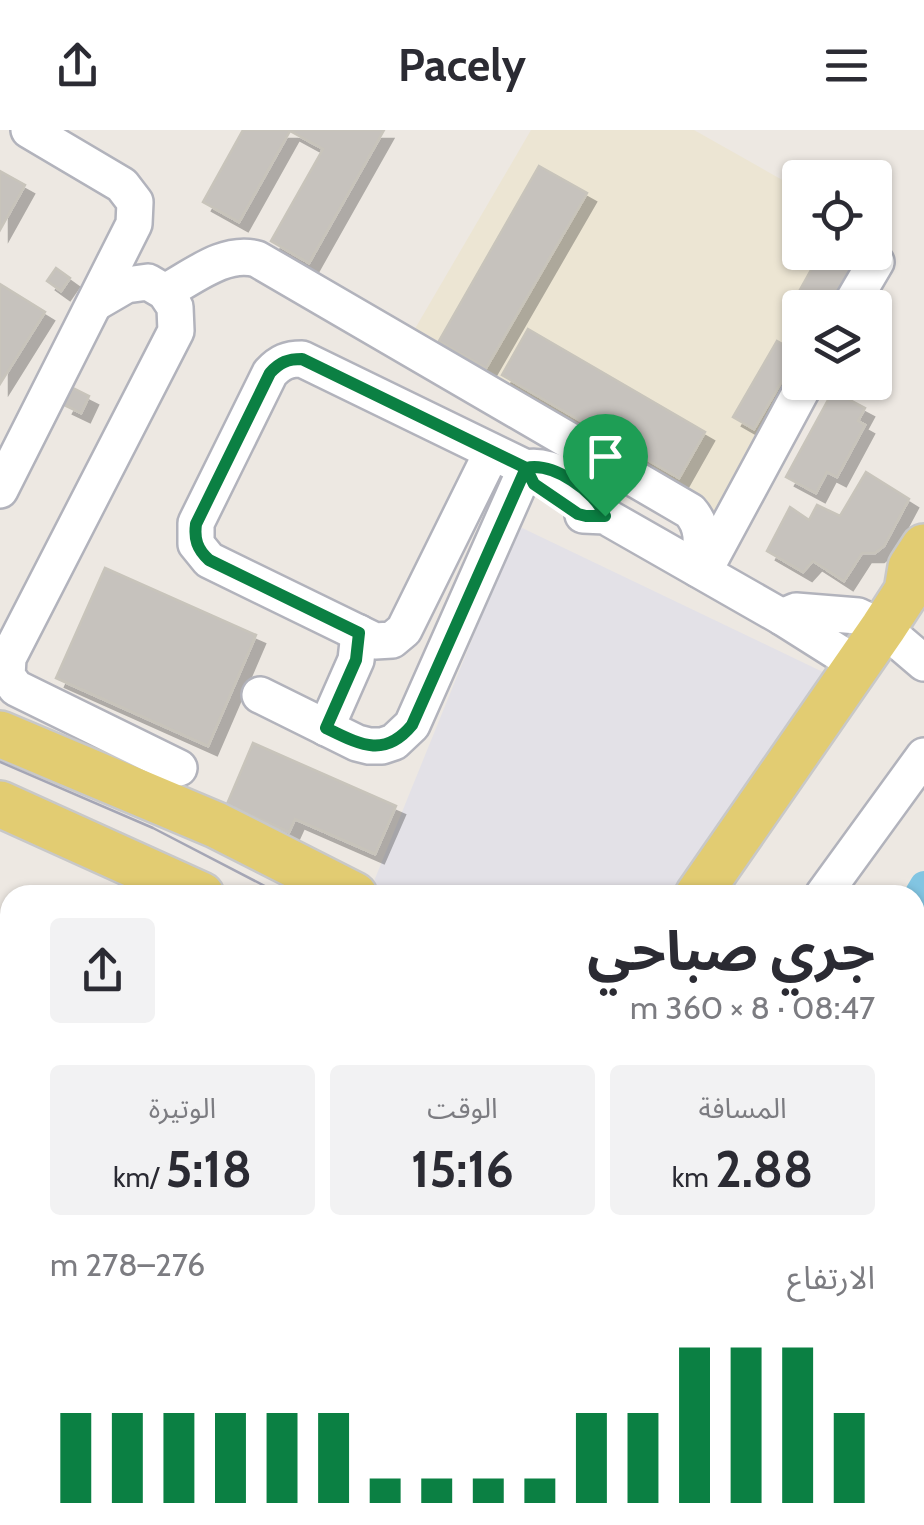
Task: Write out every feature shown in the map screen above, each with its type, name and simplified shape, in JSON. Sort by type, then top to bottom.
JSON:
[{"type":"main road","points":[[705,885],[870,647],[916,588],[912,567],[924,547]]},
{"type":"main road","points":[[0,734],[216,825],[334,885]]},
{"type":"main road","points":[[0,804],[178,885]]},
{"type":"street","points":[[4,470],[134,224],[135,202],[122,185],[29,130]]},
{"type":"street","points":[[165,292],[228,258],[257,259],[690,511],[697,518],[702,535],[701,571]]},
{"type":"street","points":[[94,304],[126,284],[148,282],[165,292],[175,308],[176,331],[7,643],[8,676],[16,688],[179,768]]},
{"type":"street","points":[[492,452],[404,630],[392,640],[384,642],[359,633],[209,560],[196,544],[196,524],[270,373],[284,361],[302,359],[526,468],[534,484],[578,514],[605,516],[782,617],[924,663]]},
{"type":"street","points":[[701,571],[796,400]]},
{"type":"street","points":[[260,696],[357,743],[382,746],[404,735],[412,725],[526,468]]},
{"type":"street","points":[[326,728],[356,660],[359,633]]},
{"type":"street","points":[[829,885],[924,756]]},
{"type":"shaded area","points":[[531,130],[694,130],[782,180],[782,270],[851,270],[824,290],[782,290],[782,393],[764,426],[725,523],[409,339]]},
{"type":"shaded area","points":[[518,526],[827,674],[683,885],[372,885]]},
{"type":"building","points":[[243,130],[384,130],[309,263],[271,241],[323,149],[290,131],[239,222],[203,202]]},
{"type":"building","points":[[539,166],[587,193],[486,368],[439,341]]},
{"type":"building","points":[[0,171],[25,185],[0,230]]},
{"type":"building","points":[[56,268],[70,278],[61,291],[47,281]]},
{"type":"building","points":[[811,270],[854,270],[843,290],[800,290]]},
{"type":"building","points":[[0,284],[45,312],[0,384]]},
{"type":"building","points":[[528,329],[705,432],[679,478],[502,375]]},
{"type":"building","points":[[777,341],[782,344],[782,381],[754,429],[733,417]]},
{"type":"building","points":[[73,388],[89,396],[81,413],[64,405]]},
{"type":"building","points":[[828,400],[850,400],[865,408],[858,421],[865,425],[837,477],[827,472],[816,493],[786,477]]},
{"type":"building","points":[[866,472],[909,499],[884,546],[875,553],[862,553],[844,581],[813,561],[803,572],[767,551],[790,507],[809,520],[817,505],[840,516]]},
{"type":"building","points":[[105,568],[256,635],[208,746],[56,678]]},
{"type":"building","points":[[253,743],[396,806],[375,854],[295,819],[289,832],[227,804]]},
{"type":"tram line","points":[[0,762],[153,828],[263,885]]},
{"type":"route","points":[[605,516],[578,514],[534,484],[526,468],[302,359],[293,359],[270,373],[194,534],[201,553],[209,560],[359,633],[356,660],[326,728],[357,743],[382,746],[394,742],[412,725],[526,468],[552,470],[591,494],[605,516]]}]
